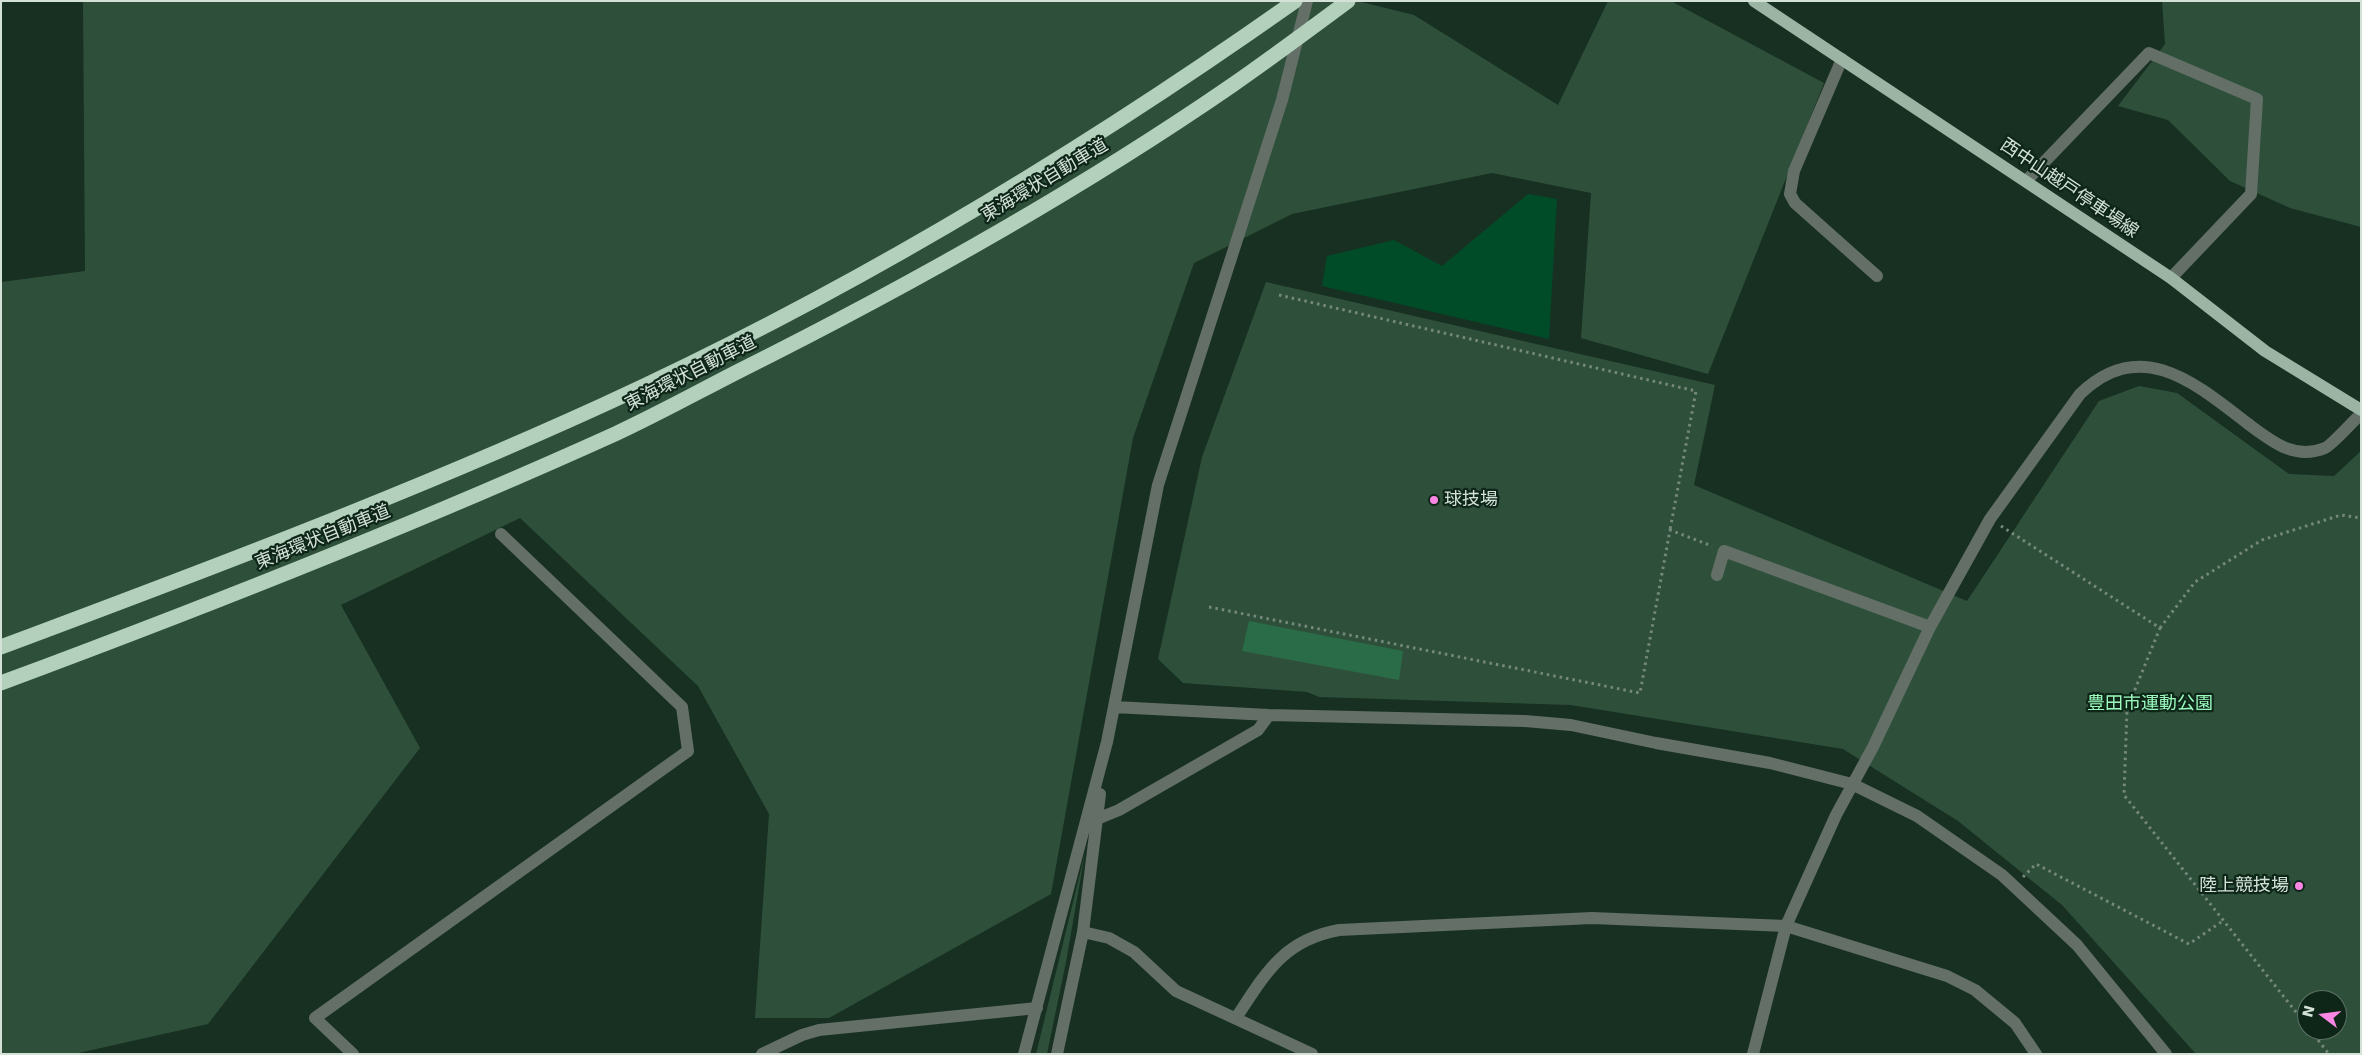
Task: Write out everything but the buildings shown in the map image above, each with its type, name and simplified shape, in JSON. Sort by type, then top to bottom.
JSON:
[{"type":"highway","name":"東海環状自動車道","points":[[1,647],[394,496],[642,386],[902,252],[1134,111],[1295,1]]},
{"type":"highway","name":"東海環状自動車道","points":[[1,683],[163,623],[394,530],[617,432],[845,318],[1027,215],[1150,140],[1231,86],[1348,1]]},
{"type":"main road","name":"西中山越戸停車場線","points":[[1754,1],[2171,278],[2266,351],[2361,410]]},
{"type":"street","points":[[1024,1054],[1107,742],[1158,485],[1282,100],[1307,1]]},
{"type":"street","points":[[2026,181],[2150,53],[2257,99],[2251,194],[2171,278]]},
{"type":"street","points":[[1842,59],[1794,171],[1790,194],[1795,203],[1877,276]]},
{"type":"street","points":[[1753,1054],[1786,926],[1852,784],[1873,747],[1930,627],[1990,519],[2076,400],[2095,380],[2113,371],[2138,365],[2158,368],[2181,376],[2269,441],[2291,450],[2310,452],[2327,447],[2361,414]]},
{"type":"street","points":[[353,1054],[316,1018],[688,751],[682,707],[501,534]]},
{"type":"street","points":[[1717,575],[1724,551],[1930,627]]},
{"type":"street","points":[[1114,707],[1270,715],[1525,721],[1571,725],[1656,743],[1770,763],[1852,784],[1917,816],[2002,875],[2077,945],[2166,1054]]},
{"type":"street","points":[[1097,819],[1119,810],[1258,730],[1270,715]]},
{"type":"street","points":[[1057,1054],[1082,932],[1107,742]]},
{"type":"street","points":[[1236,1018],[1266,971],[1278,959],[1312,936],[1339,930],[1592,918],[1786,926],[1947,976],[1975,990],[2015,1023],[2036,1054]]},
{"type":"street","points":[[1082,932],[1109,938],[1134,952],[1176,991],[1312,1054]]},
{"type":"street","points":[[765,1053],[802,1035],[819,1030],[1036,1008]]},
{"type":"path","points":[[1209,607],[1640,693],[1696,392],[1279,295]]},
{"type":"path","points":[[2297,1013],[2124,795],[2127,709],[2160,628],[2195,582],[2262,540],[2341,514],[2361,518]]},
{"type":"path","points":[[1990,519],[2160,628]]},
{"type":"path","points":[[1670,530],[1724,551]]},
{"type":"path","points":[[2013,885],[2036,864],[2189,944],[2224,920]]},
{"type":"path","points":[[2318,1040],[2329,1054]]},
{"type":"green space","points":[[83,1],[1357,1],[1414,15],[1558,105],[1608,1],[1671,1],[1824,83],[1708,374],[1581,338],[1591,193],[1492,173],[1292,214],[1194,263],[1133,438],[1051,894],[829,1018],[755,1018],[769,814],[698,686],[520,518],[341,605],[420,748],[208,1024],[74,1054],[1,1054],[1,282],[85,271]]},
{"type":"green space","points":[[2162,1],[2361,1],[2361,227],[2290,208],[2230,181],[2168,120],[2118,106],[2165,44]]},
{"type":"green space","name":"豊田市運動公園","points":[[1266,282],[1715,385],[1694,485],[1967,601],[2099,401],[2139,386],[2177,393],[2289,474],[2334,476],[2361,451],[2361,1054],[2196,1054],[2062,905],[1958,821],[1843,749],[1571,705],[1319,697],[1307,692],[1183,683],[1158,659],[1202,457]]},
{"type":"green space","points":[[1085,853],[1066,962],[1047,1054],[1036,1054]]},
{"type":"shaded area","points":[[1528,194],[1557,199],[1549,339],[1322,286],[1327,256],[1394,240],[1442,266]]},
{"type":"place","name":"球技場","points":[[1434,500]]},
{"type":"place","name":"陸上競技場","points":[[2299,886]]}]
